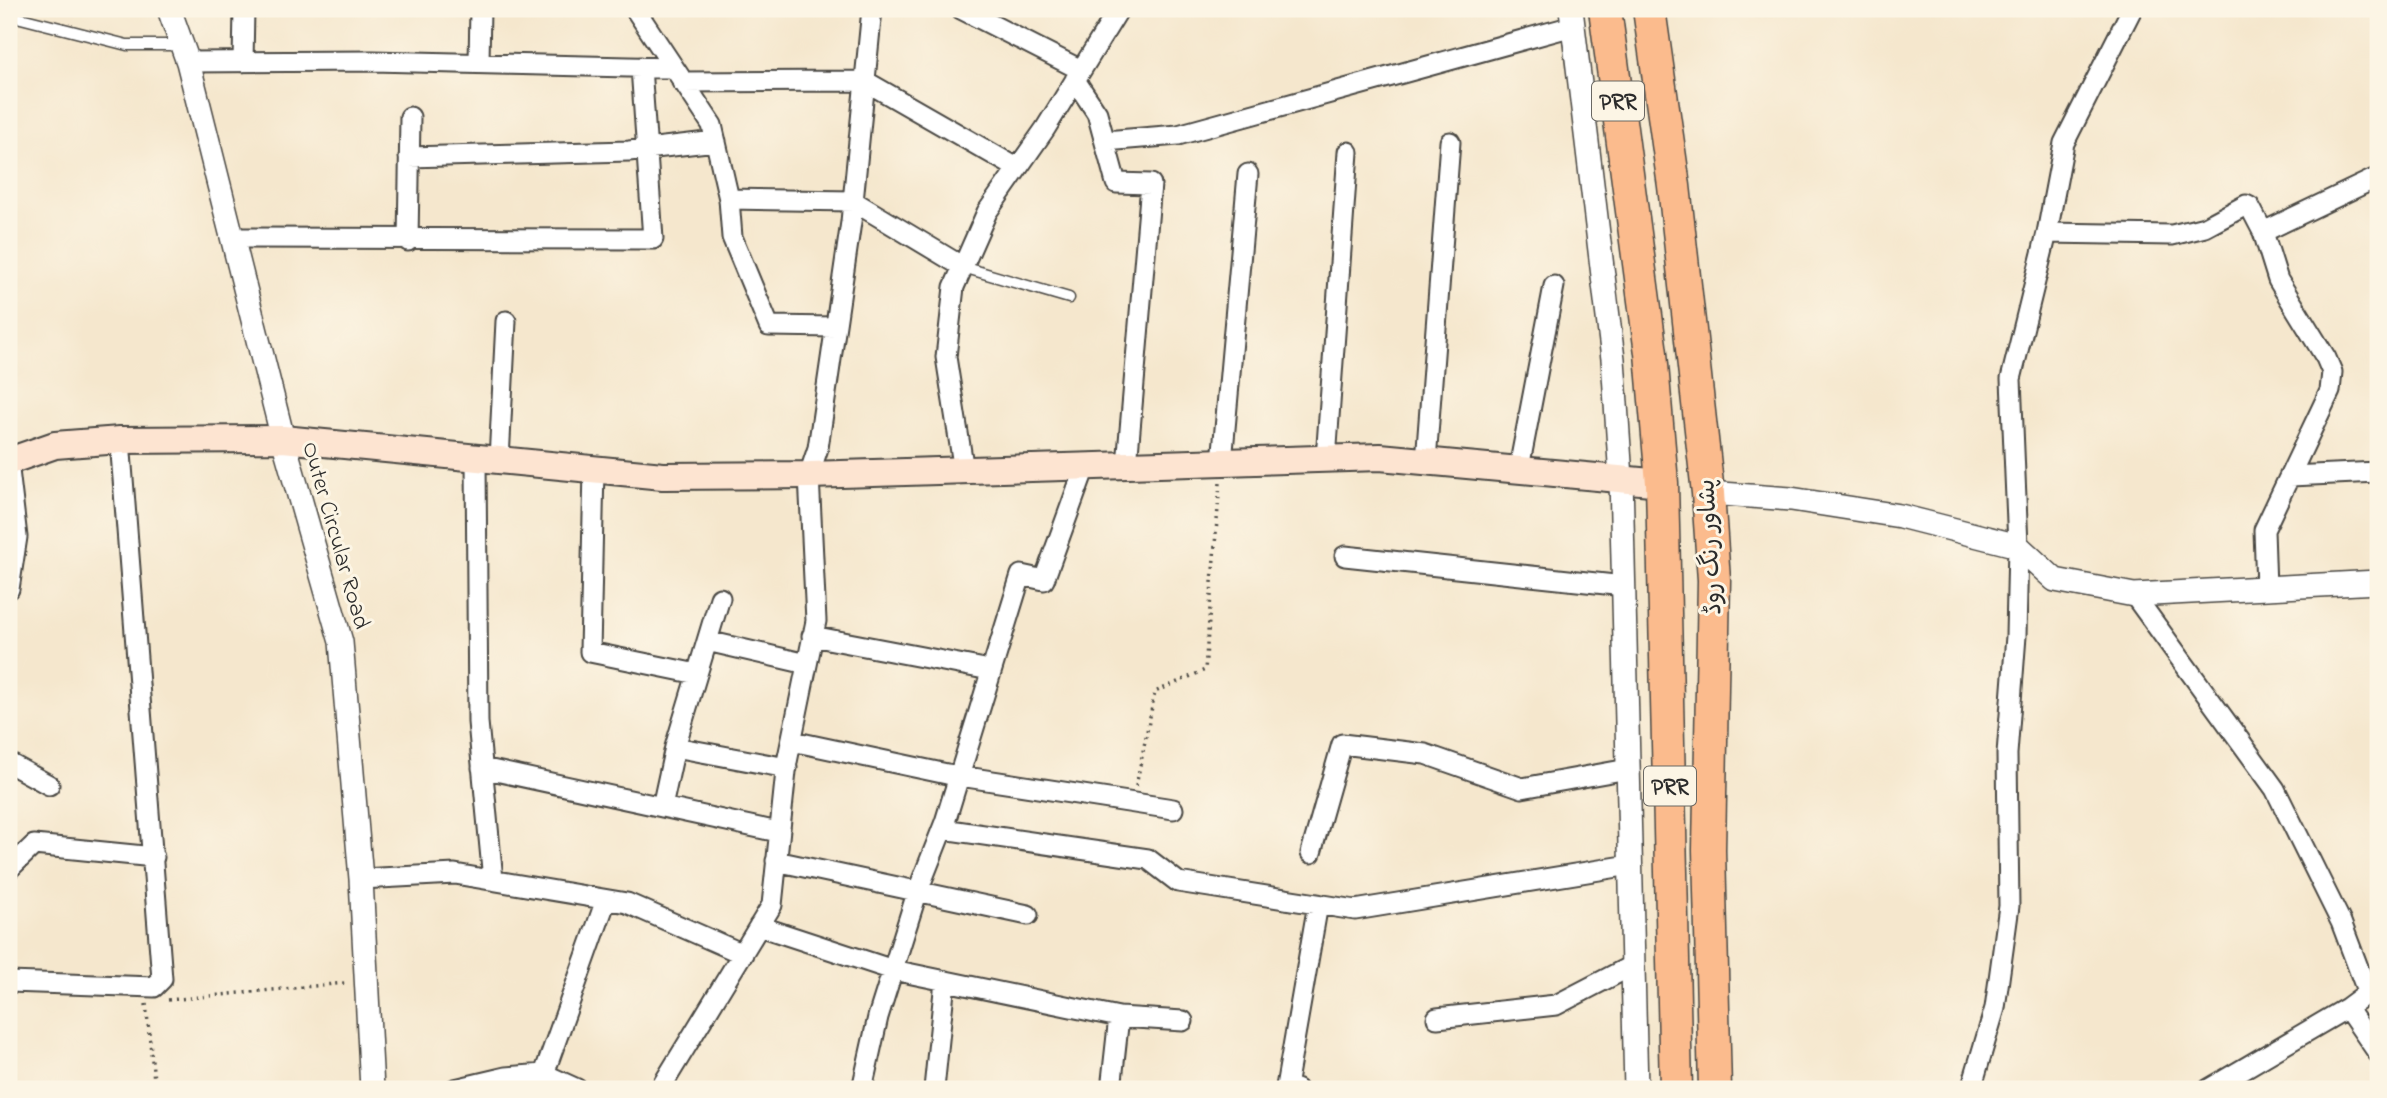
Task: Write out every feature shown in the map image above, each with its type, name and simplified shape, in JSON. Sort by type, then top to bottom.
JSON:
[{"type":"highway","name":"پشاور رنگ روڈ","points":[[1605,9],[1649,340],[1662,484],[1676,1089]]},
{"type":"highway","name":"پشاور رنگ روڈ","points":[[1649,9],[1674,186],[1708,493],[1714,580],[1709,850],[1715,1089]]},
{"type":"main road","points":[[9,461],[55,445],[120,440],[283,439],[663,476],[964,471],[1380,457],[1519,468],[1662,484]]},
{"type":"street","name":"Outer Circular Road","points":[[169,9],[185,53],[283,439],[341,642],[361,879],[372,1089]]},
{"type":"street","points":[[243,62],[244,9]]},
{"type":"street","points":[[480,9],[480,62]]},
{"type":"street","points":[[635,9],[712,125],[729,199],[732,237],[769,326],[835,327]]},
{"type":"street","points":[[660,1089],[772,905],[787,768],[816,621],[809,475],[817,448],[853,201],[872,9]]},
{"type":"street","points":[[961,9],[1078,75],[1097,113],[1116,183],[1151,184],[1127,465]]},
{"type":"street","points":[[964,471],[946,357],[954,287],[987,212],[1119,9]]},
{"type":"street","points":[[1971,1089],[1995,1008],[2010,906],[2007,754],[2016,636],[2018,546],[2011,379],[2048,233],[2064,142],[2132,9]]},
{"type":"street","points":[[1105,141],[1178,135],[1572,17],[1614,359],[1624,586],[1636,1089]]},
{"type":"street","points":[[185,53],[243,62],[480,62],[641,67],[677,75],[865,81],[1017,169]]},
{"type":"street","points":[[233,237],[408,240],[653,239],[641,67]]},
{"type":"street","points":[[408,240],[410,117]]},
{"type":"street","points":[[410,156],[646,149],[716,141]]},
{"type":"street","points":[[1426,461],[1450,142]]},
{"type":"street","points":[[1326,459],[1348,152]]},
{"type":"street","points":[[1222,462],[1248,174]]},
{"type":"street","points":[[2263,232],[2378,177]]},
{"type":"street","points":[[729,199],[853,201],[963,267]]},
{"type":"street","points":[[2048,233],[2172,235],[2205,228],[2246,205],[2263,232],[2278,279],[2332,372],[2330,391],[2264,530],[2266,588]]},
{"type":"street","points":[[1519,468],[1554,286]]},
{"type":"street","points":[[493,880],[478,722],[487,460],[506,321]]},
{"type":"street","points":[[9,982],[154,987],[162,979],[163,963],[120,440]]},
{"type":"street","points":[[862,1089],[916,893],[943,829],[989,670],[1021,575],[1044,580],[1085,467]]},
{"type":"street","points":[[594,469],[590,652],[697,674]]},
{"type":"street","points":[[9,470],[17,537],[9,589]]},
{"type":"street","points":[[2290,476],[2378,472]]},
{"type":"street","points":[[1708,493],[1791,499],[1900,516],[2018,546],[2055,580],[2134,595],[2378,582]]},
{"type":"street","points":[[1345,556],[1624,586]]},
{"type":"street","points":[[2134,595],[2275,789],[2372,988],[2347,1008],[2210,1089]]},
{"type":"street","points":[[662,807],[675,747],[720,598]]},
{"type":"street","points":[[813,636],[989,670]]},
{"type":"street","points":[[707,641],[807,664]]},
{"type":"street","points":[[792,741],[959,776],[1173,808]]},
{"type":"street","points":[[1311,853],[1342,744],[1425,754],[1522,788],[1628,769]]},
{"type":"street","points":[[675,747],[787,768]]},
{"type":"street","points":[[9,763],[49,785]]},
{"type":"street","points":[[482,768],[778,832]]},
{"type":"street","points":[[943,829],[1148,859],[1178,882],[1355,910],[1630,865]]},
{"type":"street","points":[[9,869],[34,845],[154,857]]},
{"type":"street","points":[[776,861],[1028,915]]},
{"type":"street","points":[[361,879],[455,874],[627,903],[743,954]]},
{"type":"street","points":[[544,1074],[606,900]]},
{"type":"street","points":[[1296,1089],[1286,1087],[1318,904]]},
{"type":"street","points":[[759,926],[893,970],[1119,1017],[1183,1021]]},
{"type":"street","points":[[1437,1018],[1556,1005],[1633,965]]},
{"type":"street","points":[[934,1089],[945,981]]},
{"type":"street","points":[[2347,1008],[2378,1053]]},
{"type":"street","points":[[1111,1089],[1119,1017]]},
{"type":"street","points":[[455,1089],[506,1077],[544,1074],[577,1089]]},
{"type":"lane","points":[[9,15],[127,45],[185,53]]},
{"type":"lane","points":[[963,267],[1069,298]]},
{"type":"path","points":[[1133,802],[1156,692],[1205,670],[1222,462]]},
{"type":"path","points":[[155,1089],[146,1002],[366,982]]}]
